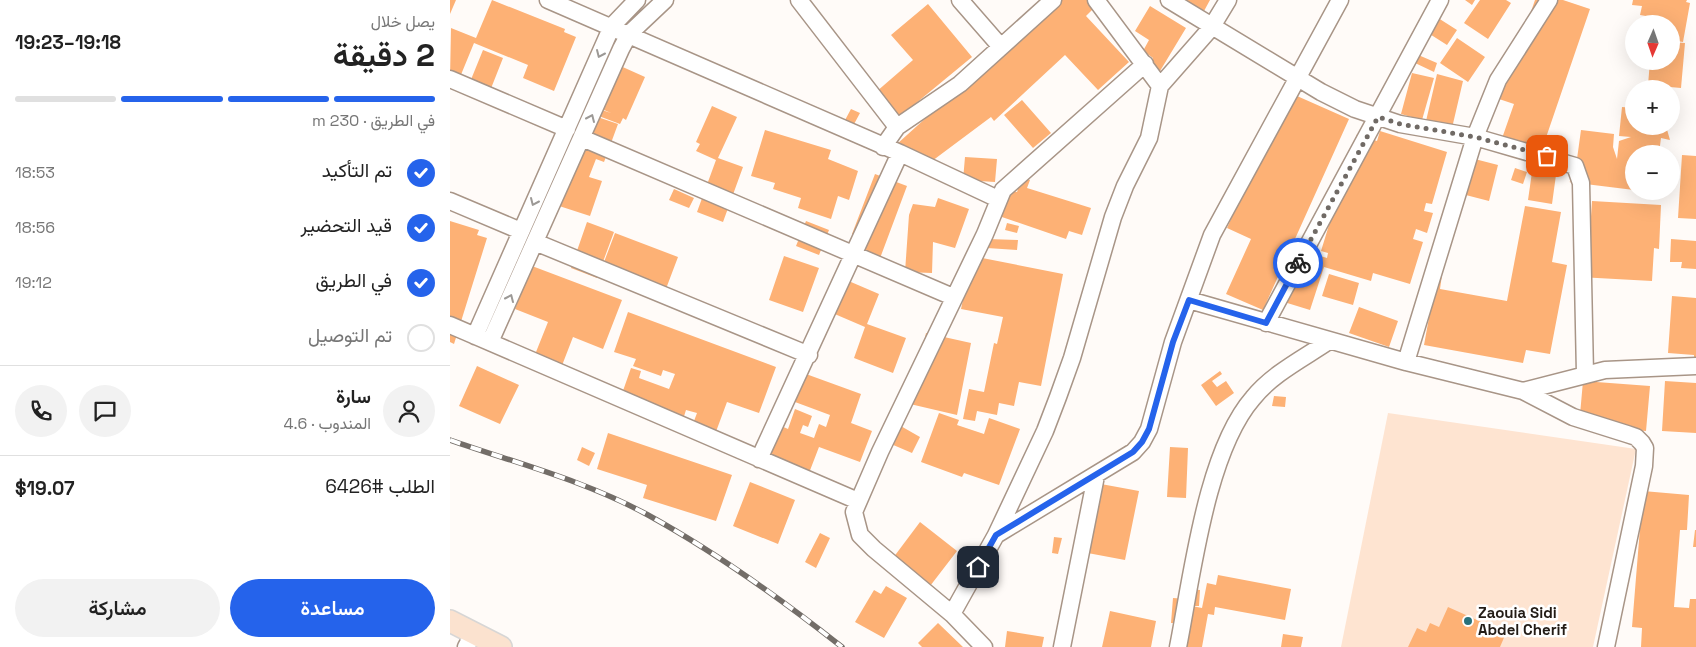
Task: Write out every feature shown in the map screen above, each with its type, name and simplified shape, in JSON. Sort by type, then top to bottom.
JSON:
[{"type":"main road","points":[[450,621],[470,640],[501,647]]},
{"type":"street","points":[[548,0],[612,26],[900,153],[998,199]]},
{"type":"street","points":[[483,339],[521,232],[612,26],[637,0]]},
{"type":"street","points":[[483,339],[535,242],[629,34],[665,0]]},
{"type":"street","points":[[799,0],[898,127]]},
{"type":"street","points":[[960,0],[1001,47]]},
{"type":"street","points":[[883,147],[898,127],[960,84],[1053,0]]},
{"type":"street","points":[[1096,0],[1160,86]]},
{"type":"street","points":[[1169,0],[1211,28],[1321,92],[1378,117],[1400,124],[1475,137],[1565,161],[1575,166],[1578,170],[1582,212],[1585,374]]},
{"type":"street","points":[[952,614],[996,535],[1058,398],[1113,217],[1125,186],[1149,138],[1160,86],[1211,28],[1228,0]]},
{"type":"street","points":[[996,535],[1133,452],[1146,436],[1173,342],[1212,235],[1340,0]]},
{"type":"street","points":[[1266,323],[1440,0]]},
{"type":"street","points":[[1406,362],[1475,137],[1498,80],[1549,0]]},
{"type":"street","points":[[984,647],[952,614],[890,564],[860,535],[854,512],[984,234],[998,199],[1010,182],[1145,64]]},
{"type":"street","points":[[450,79],[567,129]]},
{"type":"street","points":[[582,138],[953,297]]},
{"type":"street","points":[[759,458],[809,355],[900,153]]},
{"type":"street","points":[[450,201],[521,232]]},
{"type":"street","points":[[535,242],[809,355]]},
{"type":"street","points":[[1189,300],[1406,362],[1523,391],[1573,417],[1636,437],[1645,448],[1641,483],[1606,647]]},
{"type":"street","points":[[450,325],[858,501]]},
{"type":"street","points":[[1178,647],[1212,486],[1234,425],[1253,397],[1266,385],[1329,341]]},
{"type":"street","points":[[1523,391],[1585,374],[1621,368],[1696,366]]},
{"type":"street","points":[[1062,647],[1096,476]]},
{"type":"shaded area","points":[[1388,413],[1636,449],[1593,647],[1341,647]]},
{"type":"building","points":[[450,0],[456,0],[450,14]]},
{"type":"building","points":[[492,0],[565,29],[564,32],[576,37],[554,91],[523,78],[528,65],[474,43],[458,82],[450,79],[451,28],[476,38]]},
{"type":"building","points":[[1057,0],[1087,0],[1094,8],[1086,16],[1129,62],[1098,90],[1065,55],[994,121],[991,117],[928,164],[897,144]]},
{"type":"building","points":[[1185,0],[1210,0],[1204,11]]},
{"type":"building","points":[[1465,0],[1475,0],[1472,5]]},
{"type":"building","points":[[1480,0],[1506,0],[1511,3],[1488,39],[1464,23]]},
{"type":"building","points":[[1535,0],[1563,0],[1590,9],[1539,158],[1500,144],[1514,104],[1487,95],[1496,68],[1510,73]]},
{"type":"building","points":[[1633,0],[1687,0],[1686,2],[1690,3],[1683,42],[1680,42],[1680,15],[1640,15],[1642,6],[1632,5]]},
{"type":"building","points":[[928,4],[972,57],[898,118],[876,92],[913,60],[891,35]]},
{"type":"building","points":[[1150,6],[1186,28],[1160,71],[1149,64],[1153,58],[1143,51],[1149,40],[1135,31]]},
{"type":"building","points":[[1435,16],[1457,30],[1447,45],[1425,31]]},
{"type":"building","points":[[1457,38],[1485,57],[1468,82],[1440,63]]},
{"type":"building","points":[[1680,43],[1685,43],[1681,88],[1680,80],[1648,80],[1649,70],[1680,70]]},
{"type":"building","points":[[483,50],[503,58],[488,96],[470,82]]},
{"type":"building","points":[[1416,54],[1437,63],[1434,72],[1413,62]]},
{"type":"building","points":[[616,64],[645,77],[626,120],[623,118],[620,124],[588,112],[590,106],[611,113],[597,107]]},
{"type":"building","points":[[1412,73],[1434,78],[1422,120],[1401,114]]},
{"type":"building","points":[[1437,74],[1463,81],[1452,128],[1426,121]]},
{"type":"building","points":[[1288,92],[1349,119],[1263,310],[1226,294],[1251,239],[1227,228]]},
{"type":"building","points":[[1022,100],[1051,133],[1033,148],[1004,115]]},
{"type":"building","points":[[712,106],[737,117],[718,158],[743,167],[723,222],[697,212],[716,160],[696,151],[700,144],[696,142]]},
{"type":"building","points":[[1622,107],[1625,107],[1625,135],[1669,135],[1670,140],[1661,138],[1660,145],[1625,145],[1625,189],[1569,182],[1579,179],[1577,159],[1581,130],[1614,134],[1613,147],[1617,159],[1619,141],[1631,137],[1619,136]]},
{"type":"building","points":[[851,109],[860,113],[853,126],[844,122]]},
{"type":"building","points":[[586,113],[618,124],[604,162],[596,159],[589,177],[602,181],[590,216],[553,204],[561,181],[554,178],[570,132],[578,134]]},
{"type":"building","points":[[765,130],[831,150],[828,159],[858,171],[849,200],[838,196],[831,219],[798,208],[801,198],[773,189],[775,183],[751,176]]},
{"type":"building","points":[[1380,131],[1447,152],[1432,204],[1426,203],[1424,211],[1433,213],[1427,233],[1416,229],[1413,239],[1423,242],[1410,284],[1373,273],[1371,281],[1324,267],[1310,310],[1284,302],[1311,253],[1327,258],[1328,253],[1321,251],[1357,134],[1377,141]]},
{"type":"building","points":[[1682,155],[1696,156],[1696,219],[1678,218]]},
{"type":"building","points":[[965,157],[997,159],[995,182],[963,180]]},
{"type":"building","points":[[1467,157],[1498,165],[1489,201],[1458,193]]},
{"type":"building","points":[[1515,168],[1527,172],[1523,184],[1511,180]]},
{"type":"building","points":[[1532,172],[1556,175],[1552,204],[1528,200]]},
{"type":"building","points":[[875,174],[907,186],[876,269],[863,264],[856,235],[852,234]]},
{"type":"building","points":[[1022,177],[1030,180],[1027,188],[1091,208],[1082,235],[1069,231],[1066,239],[996,215],[1005,189],[1017,192]]},
{"type":"building","points":[[674,189],[694,198],[689,208],[669,200]]},
{"type":"building","points":[[938,198],[969,209],[955,248],[933,242],[932,273],[905,272],[909,215],[913,204],[935,207]]},
{"type":"building","points":[[1592,201],[1661,205],[1659,249],[1654,248],[1652,281],[1579,277],[1581,231],[1590,232]]},
{"type":"building","points":[[1525,206],[1561,212],[1552,262],[1567,265],[1550,354],[1526,350],[1523,363],[1424,345],[1437,274],[1442,275],[1440,289],[1507,301]]},
{"type":"building","points":[[450,221],[479,230],[477,235],[487,238],[454,344],[450,342]]},
{"type":"building","points":[[806,221],[829,230],[819,255],[796,246]]},
{"type":"building","points":[[587,222],[614,232],[597,278],[571,268]]},
{"type":"building","points":[[1007,223],[1019,226],[1017,233],[1005,230]]},
{"type":"building","points":[[615,233],[678,257],[661,302],[604,280],[610,264],[604,262]]},
{"type":"building","points":[[987,239],[1018,240],[1017,250],[987,248]]},
{"type":"building","points":[[1671,239],[1696,241],[1696,269],[1681,268],[1682,262],[1670,262]]},
{"type":"building","points":[[784,256],[819,268],[803,312],[769,300]]},
{"type":"building","points":[[972,256],[1063,274],[1041,386],[1019,382],[1014,406],[999,403],[997,415],[977,411],[975,421],[963,419],[969,389],[984,392],[994,343],[997,344],[1003,317],[961,309]]},
{"type":"building","points":[[532,266],[622,300],[603,349],[573,337],[561,368],[534,357],[548,322],[515,309]]},
{"type":"building","points":[[1329,274],[1359,283],[1353,305],[1322,296]]},
{"type":"building","points":[[837,276],[879,294],[867,324],[906,338],[893,373],[854,358],[865,327],[823,309]]},
{"type":"building","points":[[1672,296],[1696,298],[1696,360],[1694,360],[1694,355],[1668,353]]},
{"type":"building","points":[[1359,307],[1398,321],[1389,347],[1349,333]]},
{"type":"building","points":[[628,312],[776,367],[759,413],[727,402],[714,437],[691,429],[697,413],[686,410],[680,429],[618,405],[631,368],[641,371],[639,378],[669,389],[675,374],[663,370],[661,376],[633,366],[636,359],[614,352]]},
{"type":"building","points":[[926,333],[971,343],[957,415],[910,404]]},
{"type":"building","points":[[477,366],[519,385],[500,424],[459,406]]},
{"type":"building","points":[[1220,371],[1222,374],[1212,381],[1217,387],[1226,381],[1234,393],[1216,406],[1201,385]]},
{"type":"building","points":[[806,374],[861,394],[851,423],[872,431],[860,462],[819,447],[809,473],[766,458],[779,425],[788,429],[795,409],[812,416],[808,427],[803,425],[800,433],[814,438],[819,424],[826,427],[830,415],[795,402]]},
{"type":"building","points":[[1583,381],[1650,386],[1646,431],[1579,426]]},
{"type":"building","points":[[1665,381],[1696,383],[1696,433],[1662,431]]},
{"type":"building","points":[[1274,396],[1286,397],[1285,407],[1272,406]]},
{"type":"building","points":[[939,413],[959,420],[957,425],[984,434],[989,418],[1020,429],[999,485],[964,473],[962,477],[921,462]]},
{"type":"building","points":[[899,425],[920,437],[912,453],[891,444]]},
{"type":"building","points":[[608,433],[732,475],[716,521],[643,498],[647,485],[597,469]]},
{"type":"building","points":[[582,447],[595,453],[589,466],[577,460]]},
{"type":"building","points":[[1170,447],[1188,448],[1186,498],[1167,497]]},
{"type":"building","points":[[750,482],[795,500],[778,544],[733,526]]},
{"type":"building","points":[[1101,484],[1139,491],[1125,560],[1077,551]]},
{"type":"building","points":[[1643,491],[1689,495],[1687,530],[1680,530],[1674,607],[1689,608],[1690,599],[1696,599],[1696,647],[1641,647],[1642,628],[1632,627]]},
{"type":"building","points":[[920,522],[957,551],[927,590],[890,562]]},
{"type":"building","points":[[1695,530],[1696,547],[1693,547]]},
{"type":"building","points":[[820,533],[830,538],[816,568],[805,562]]},
{"type":"building","points":[[1054,537],[1062,538],[1058,554],[1052,553]]},
{"type":"building","points":[[1218,575],[1291,589],[1285,620],[1215,607],[1214,615],[1208,614],[1202,647],[1180,647],[1184,623],[1171,623],[1173,598],[1187,599],[1188,589],[1200,590],[1199,606],[1192,606],[1202,608],[1207,583],[1216,585]]},
{"type":"building","points":[[886,586],[907,598],[884,638],[855,622],[874,590],[881,594]]},
{"type":"building","name":"Zaouia Sidi Abdel Cherif","points":[[1448,607],[1506,633],[1500,647],[1408,647],[1417,628],[1426,632],[1430,623],[1439,627]]},
{"type":"building","points":[[1110,611],[1156,621],[1151,647],[1102,647]]},
{"type":"building","points":[[938,623],[963,647],[922,647],[918,643]]},
{"type":"building","points":[[1007,631],[1044,637],[1042,647],[1005,647]]},
{"type":"building","points":[[1283,634],[1303,637],[1301,647],[1281,647]]},
{"type":"railway","points":[[450,440],[576,482],[648,515],[748,577],[842,647]]},
{"type":"way so far","points":[[1298,263],[1378,117],[1400,124],[1475,137],[1547,156]]},
{"type":"place","name":"Zaouia Sidi Abdel Cherif","points":[[1468,621]]},
{"type":"route","points":[[978,567],[996,535],[1096,476],[1133,452],[1142,442],[1149,429],[1173,342],[1189,300],[1266,323],[1298,263]]}]
